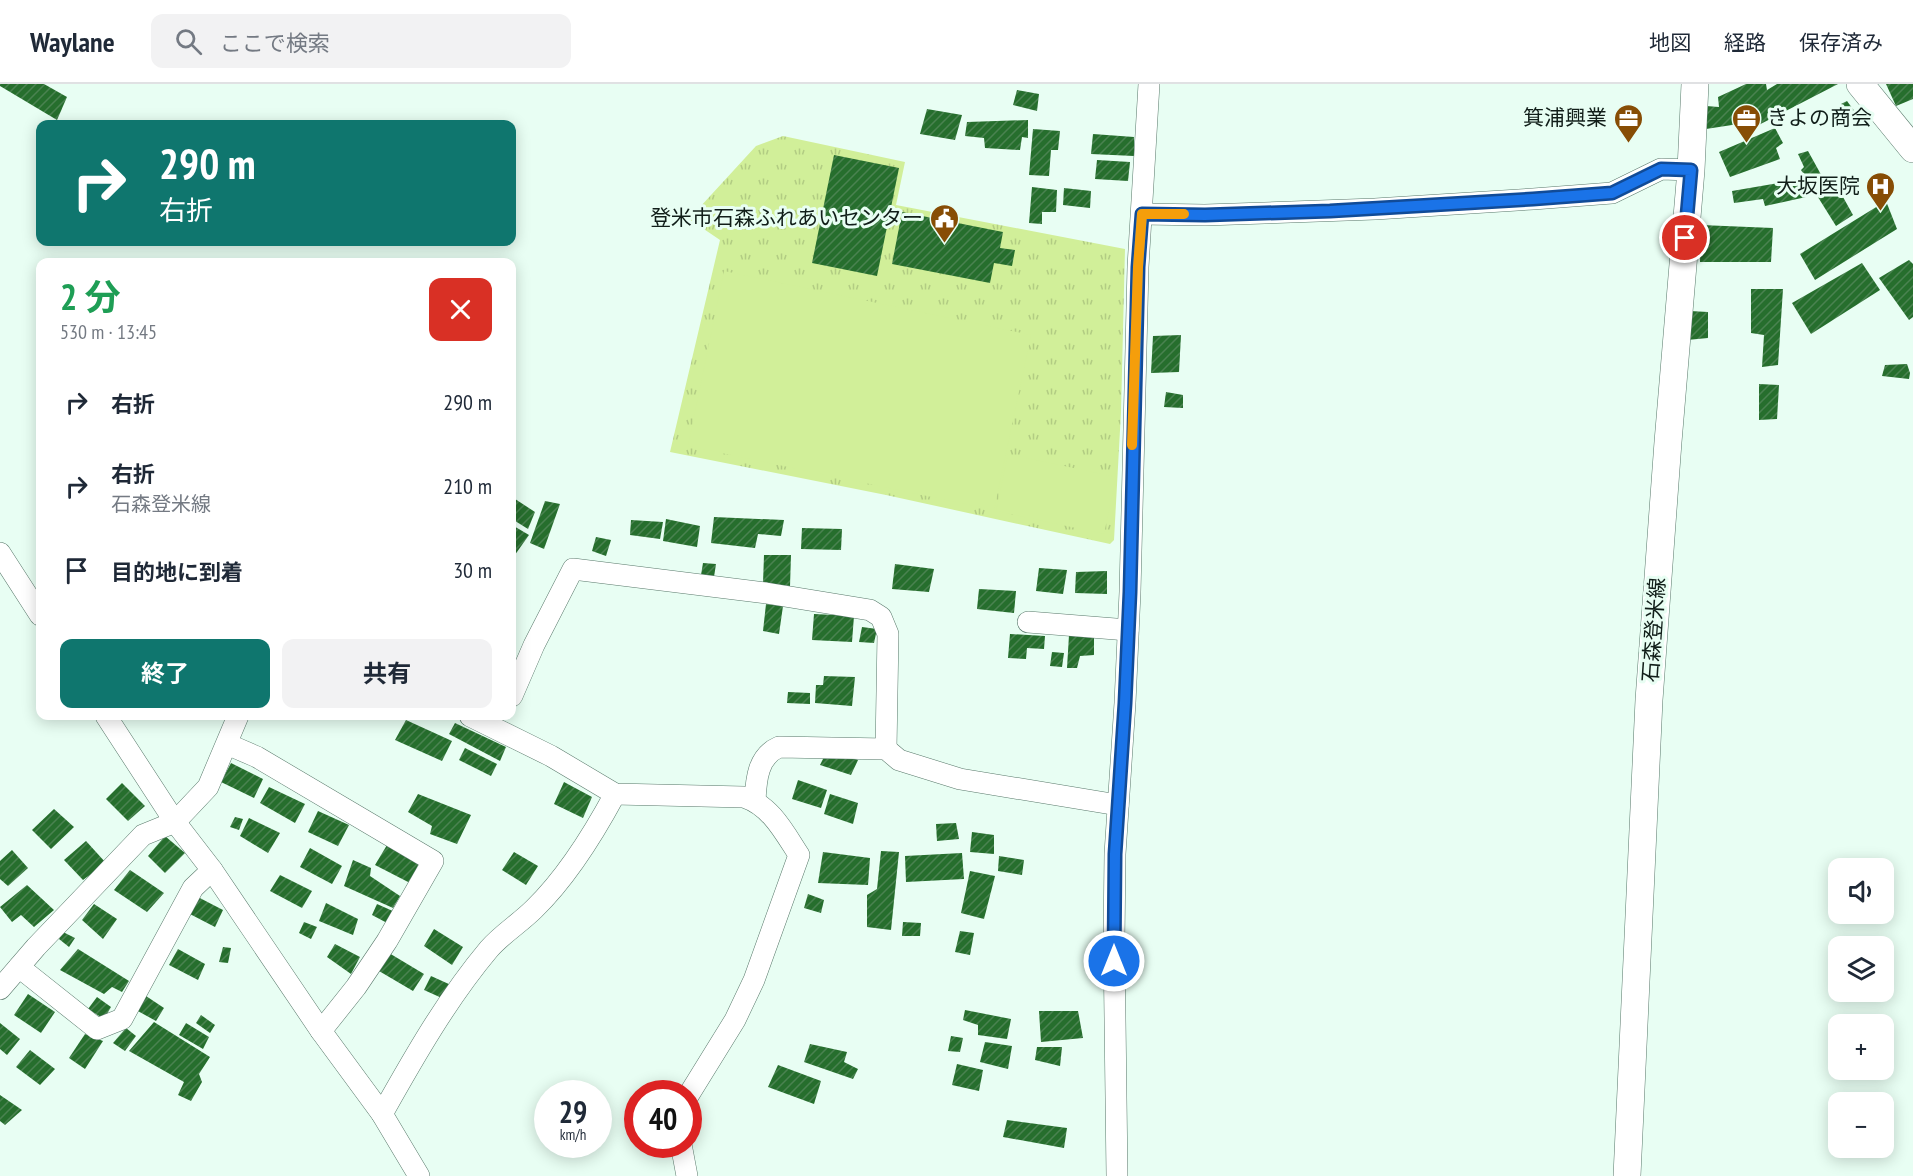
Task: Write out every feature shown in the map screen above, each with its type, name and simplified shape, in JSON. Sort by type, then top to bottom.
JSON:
[{"type":"main road","name":"石森登米線","points":[[1627,1176],[1649,700],[1691,170],[1695,84]]},
{"type":"main road","points":[[1860,84],[1913,149]]},
{"type":"street","points":[[1117,1176],[1115,854],[1128,630],[1138,267],[1149,84]]},
{"type":"street","points":[[1142,214],[1205,215],[1364,209],[1612,193],[1661,169],[1691,170]]},
{"type":"street","points":[[0,553],[36,609]]},
{"type":"street","points":[[516,687],[534,645],[573,568],[766,593],[870,610],[880,617],[888,634],[886,749]]},
{"type":"street","points":[[1028,622],[1128,630]]},
{"type":"street","points":[[109,720],[175,822],[212,870],[321,1031],[382,1114],[419,1176]]},
{"type":"street","points":[[0,989],[143,835],[175,822],[208,787],[236,720]]},
{"type":"street","points":[[500,722],[615,794],[744,797],[755,801],[773,816],[799,855],[754,980],[735,1020],[698,1080]]},
{"type":"street","points":[[227,744],[257,758],[434,861],[387,941],[356,987],[321,1031]]},
{"type":"street","points":[[755,801],[762,760],[768,752],[779,747],[886,749],[899,760],[960,779],[1118,805]]},
{"type":"street","points":[[382,1114],[415,1056],[455,995],[490,947],[535,909],[596,829],[615,794]]},
{"type":"street","points":[[19,966],[97,1029],[122,1019],[193,888],[212,870]]},
{"type":"street","points":[[684,1158],[687,1176]]},
{"type":"green space","points":[[783,136],[905,162],[896,205],[1125,249],[1121,412],[1114,540],[1110,544],[886,495],[670,452],[720,240],[689,219],[756,146]]},
{"type":"green space","points":[[724,271],[1031,335],[994,510],[688,446]]},
{"type":"green space","points":[[1008,454],[1116,477],[1104,534],[996,511]]},
{"type":"building","points":[[0,84],[44,84],[67,97],[57,120]]},
{"type":"building","points":[[1746,84],[1766,84],[1767,90],[1777,84],[1838,84],[1749,130],[1745,123],[1706,129],[1706,106],[1719,107],[1718,97]]},
{"type":"building","points":[[1886,84],[1913,84],[1913,99],[1896,106]]},
{"type":"building","points":[[1017,90],[1039,94],[1037,111],[1013,105]]},
{"type":"building","points":[[1847,101],[1858,116],[1851,120],[1841,104]]},
{"type":"building","points":[[927,109],[962,115],[955,140],[920,134]]},
{"type":"building","points":[[1028,120],[1028,138],[1022,137],[1020,150],[985,148],[984,138],[965,136],[967,122]]},
{"type":"building","points":[[1775,128],[1783,143],[1776,148],[1780,159],[1730,177],[1719,152]]},
{"type":"building","points":[[1033,129],[1060,131],[1058,150],[1051,150],[1049,176],[1029,175]]},
{"type":"building","points":[[1093,134],[1134,137],[1134,156],[1091,154]]},
{"type":"building","points":[[1808,151],[1824,180],[1833,179],[1853,215],[1836,226],[1801,170],[1804,167],[1798,154]]},
{"type":"building","points":[[834,155],[899,168],[877,276],[812,263]]},
{"type":"building","points":[[1097,160],[1130,162],[1128,181],[1095,179]]},
{"type":"building","points":[[1801,179],[1806,197],[1765,206],[1763,199],[1734,203],[1732,191]]},
{"type":"building","points":[[1032,187],[1057,190],[1056,212],[1042,212],[1042,224],[1029,223]]},
{"type":"building","points":[[1064,188],[1091,191],[1090,208],[1063,205]]},
{"type":"building","name":"大坂医院","points":[[1886,201],[1897,229],[1815,280],[1800,254]]},
{"type":"building","points":[[902,212],[1003,232],[1000,248],[1015,250],[1012,266],[994,263],[990,283],[892,264]]},
{"type":"building","points":[[1701,225],[1773,228],[1771,262],[1700,262]]},
{"type":"building","points":[[1909,260],[1913,264],[1913,317],[1909,320],[1879,278]]},
{"type":"building","points":[[1862,263],[1880,290],[1811,334],[1792,303]]},
{"type":"building","points":[[1751,289],[1783,289],[1778,365],[1762,367],[1764,335],[1751,333]]},
{"type":"building","points":[[1690,311],[1708,312],[1708,338],[1687,340]]},
{"type":"building","points":[[1181,335],[1179,372],[1151,373],[1153,336]]},
{"type":"building","points":[[1907,364],[1909,379],[1882,376],[1885,365]]},
{"type":"building","points":[[1759,384],[1779,385],[1777,419],[1759,420]]},
{"type":"building","points":[[1166,392],[1183,395],[1183,408],[1164,407]]},
{"type":"building","points":[[516,500],[535,512],[528,529],[516,522]]},
{"type":"building","points":[[545,501],[560,504],[544,549],[530,543]]},
{"type":"building","points":[[714,517],[784,520],[781,536],[758,534],[755,548],[711,543]]},
{"type":"building","points":[[666,519],[700,526],[697,547],[663,541]]},
{"type":"building","points":[[631,520],[663,522],[660,539],[630,535]]},
{"type":"building","points":[[516,527],[529,535],[516,553]]},
{"type":"building","points":[[802,528],[842,529],[841,550],[801,549]]},
{"type":"building","points":[[596,537],[611,540],[606,556],[592,551]]},
{"type":"building","points":[[764,555],[791,555],[790,586],[763,583]]},
{"type":"building","points":[[703,563],[716,564],[714,577],[701,575]]},
{"type":"building","points":[[895,564],[934,569],[929,592],[892,589]]},
{"type":"building","points":[[1039,568],[1067,570],[1063,594],[1036,591]]},
{"type":"building","points":[[1107,571],[1107,594],[1075,593],[1076,572]]},
{"type":"building","points":[[979,589],[1016,591],[1014,613],[977,609]]},
{"type":"building","points":[[766,604],[783,606],[779,634],[763,631]]},
{"type":"building","points":[[814,614],[854,616],[852,642],[812,640]]},
{"type":"building","points":[[862,627],[877,629],[874,643],[859,642]]},
{"type":"building","points":[[1010,634],[1045,636],[1044,649],[1027,648],[1026,659],[1008,658]]},
{"type":"building","points":[[1069,635],[1094,638],[1094,655],[1080,656],[1077,668],[1067,668]]},
{"type":"building","points":[[1052,652],[1064,653],[1062,667],[1050,666]]},
{"type":"building","points":[[824,676],[855,677],[852,706],[815,703],[816,685],[823,685]]},
{"type":"building","points":[[788,692],[810,693],[810,704],[787,703]]},
{"type":"building","points":[[406,720],[452,741],[442,761],[395,740]]},
{"type":"building","points":[[455,723],[506,747],[500,761],[449,734]]},
{"type":"building","points":[[465,748],[497,764],[491,776],[459,760]]},
{"type":"building","points":[[827,751],[858,760],[851,775],[820,765]]},
{"type":"building","points":[[231,763],[263,779],[254,798],[221,782]]},
{"type":"building","points":[[798,780],[827,790],[821,808],[792,799]]},
{"type":"building","points":[[564,782],[592,797],[583,818],[554,804]]},
{"type":"building","points":[[122,783],[145,806],[128,821],[106,799]]},
{"type":"building","points":[[269,787],[305,804],[295,823],[260,803]]},
{"type":"building","points":[[418,794],[471,815],[457,844],[430,834],[432,826],[408,812]]},
{"type":"building","points":[[830,794],[858,803],[853,824],[824,814]]},
{"type":"building","points":[[54,809],[74,827],[51,849],[32,830]]},
{"type":"building","points":[[318,811],[349,825],[338,846],[308,832]]},
{"type":"building","points":[[235,817],[243,819],[239,830],[230,827]]},
{"type":"building","points":[[249,818],[280,833],[268,853],[240,836]]},
{"type":"building","points":[[956,823],[959,839],[937,841],[936,824]]},
{"type":"building","points":[[972,832],[994,835],[994,854],[970,852]]},
{"type":"building","points":[[165,836],[185,853],[165,873],[148,856]]},
{"type":"building","points":[[86,841],[106,863],[83,880],[64,860]]},
{"type":"building","points":[[387,845],[419,863],[410,883],[375,865]]},
{"type":"building","points":[[310,848],[342,866],[332,884],[300,867]]},
{"type":"building","points":[[12,850],[28,868],[8,886],[0,879],[0,861]]},
{"type":"building","points":[[881,851],[899,852],[891,930],[867,927],[867,895],[877,889]]},
{"type":"building","points":[[514,852],[538,866],[526,885],[502,870]]},
{"type":"building","points":[[823,852],[870,858],[868,885],[818,883]]},
{"type":"building","points":[[962,853],[964,879],[906,882],[905,856]]},
{"type":"building","points":[[999,856],[1024,860],[1022,875],[998,871]]},
{"type":"building","points":[[353,860],[371,868],[370,876],[400,896],[393,908],[344,886]]},
{"type":"building","points":[[130,870],[164,893],[147,912],[114,890]]},
{"type":"building","points":[[970,871],[995,876],[984,919],[961,913]]},
{"type":"building","points":[[280,875],[312,891],[302,908],[270,891]]},
{"type":"building","points":[[27,885],[54,910],[34,927],[21,915],[12,922],[0,907]]},
{"type":"building","points":[[808,894],[824,900],[821,913],[804,908]]},
{"type":"building","points":[[194,895],[223,910],[215,927],[186,912]]},
{"type":"building","points":[[326,903],[358,919],[353,935],[319,921]]},
{"type":"building","points":[[94,904],[117,919],[103,939],[82,920]]},
{"type":"building","points":[[377,904],[395,912],[389,924],[372,915]]},
{"type":"building","points":[[304,922],[317,927],[311,939],[299,933]]},
{"type":"building","points":[[903,922],[921,923],[920,936],[902,936]]},
{"type":"building","points":[[434,929],[463,947],[452,965],[424,946]]},
{"type":"building","points":[[960,931],[974,933],[970,955],[955,952]]},
{"type":"building","points":[[63,932],[75,938],[69,947],[59,939]]},
{"type":"building","points":[[335,944],[360,957],[351,974],[327,957]]},
{"type":"building","points":[[223,947],[231,948],[228,963],[219,962]]},
{"type":"building","points":[[78,949],[129,981],[122,992],[112,987],[104,994],[60,970]]},
{"type":"building","points":[[178,949],[205,964],[198,980],[169,965]]},
{"type":"building","points":[[389,953],[424,974],[413,991],[379,971]]},
{"type":"building","points":[[431,976],[451,985],[444,999],[424,990]]},
{"type":"building","points":[[28,994],[55,1012],[41,1033],[14,1015]]},
{"type":"building","points":[[146,996],[164,1008],[156,1021],[136,1010]]},
{"type":"building","points":[[97,997],[111,1007],[104,1019],[88,1009]]},
{"type":"building","points":[[965,1010],[1011,1019],[1007,1039],[978,1035],[978,1025],[963,1020]]},
{"type":"building","points":[[1039,1011],[1078,1011],[1083,1038],[1041,1042]]},
{"type":"building","points":[[201,1015],[215,1025],[210,1033],[196,1023]]},
{"type":"building","points":[[154,1022],[210,1057],[199,1074],[202,1082],[191,1101],[178,1095],[184,1082],[129,1051]]},
{"type":"building","points":[[0,1023],[20,1039],[7,1055],[0,1049]]},
{"type":"building","points":[[186,1023],[209,1037],[203,1049],[179,1035]]},
{"type":"building","points":[[126,1028],[136,1036],[125,1051],[113,1043]]},
{"type":"building","points":[[85,1034],[103,1041],[85,1069],[69,1058]]},
{"type":"building","points":[[951,1036],[963,1038],[960,1052],[948,1051]]},
{"type":"building","points":[[985,1042],[1012,1046],[1008,1069],[980,1062]]},
{"type":"building","points":[[810,1044],[847,1052],[844,1062],[858,1069],[853,1079],[804,1062]]},
{"type":"building","points":[[1037,1047],[1062,1047],[1060,1066],[1035,1060]]},
{"type":"building","points":[[30,1050],[55,1069],[40,1085],[16,1067]]},
{"type":"building","points":[[957,1064],[983,1070],[979,1091],[952,1085]]},
{"type":"building","points":[[778,1065],[821,1081],[814,1104],[768,1087]]},
{"type":"building","points":[[0,1095],[22,1110],[5,1125],[0,1121]]},
{"type":"building","points":[[1007,1120],[1067,1128],[1064,1148],[1003,1137]]},
{"type":"slow traffic","points":[[1132,445],[1142,214],[1184,214]]},
{"type":"place","name":"箕浦興業","points":[[1628,144]]},
{"type":"place","name":"きよの商会","points":[[1746,144]]},
{"type":"place","name":"大坂医院","points":[[1881,212]]},
{"type":"place","name":"登米市石森ふれあいセンター","points":[[944,244]]},
{"type":"route","points":[[1114,961],[1115,854],[1130,592],[1131,482],[1138,267],[1142,214],[1205,215],[1375,209],[1612,193],[1661,169],[1691,170],[1685,238]]}]
